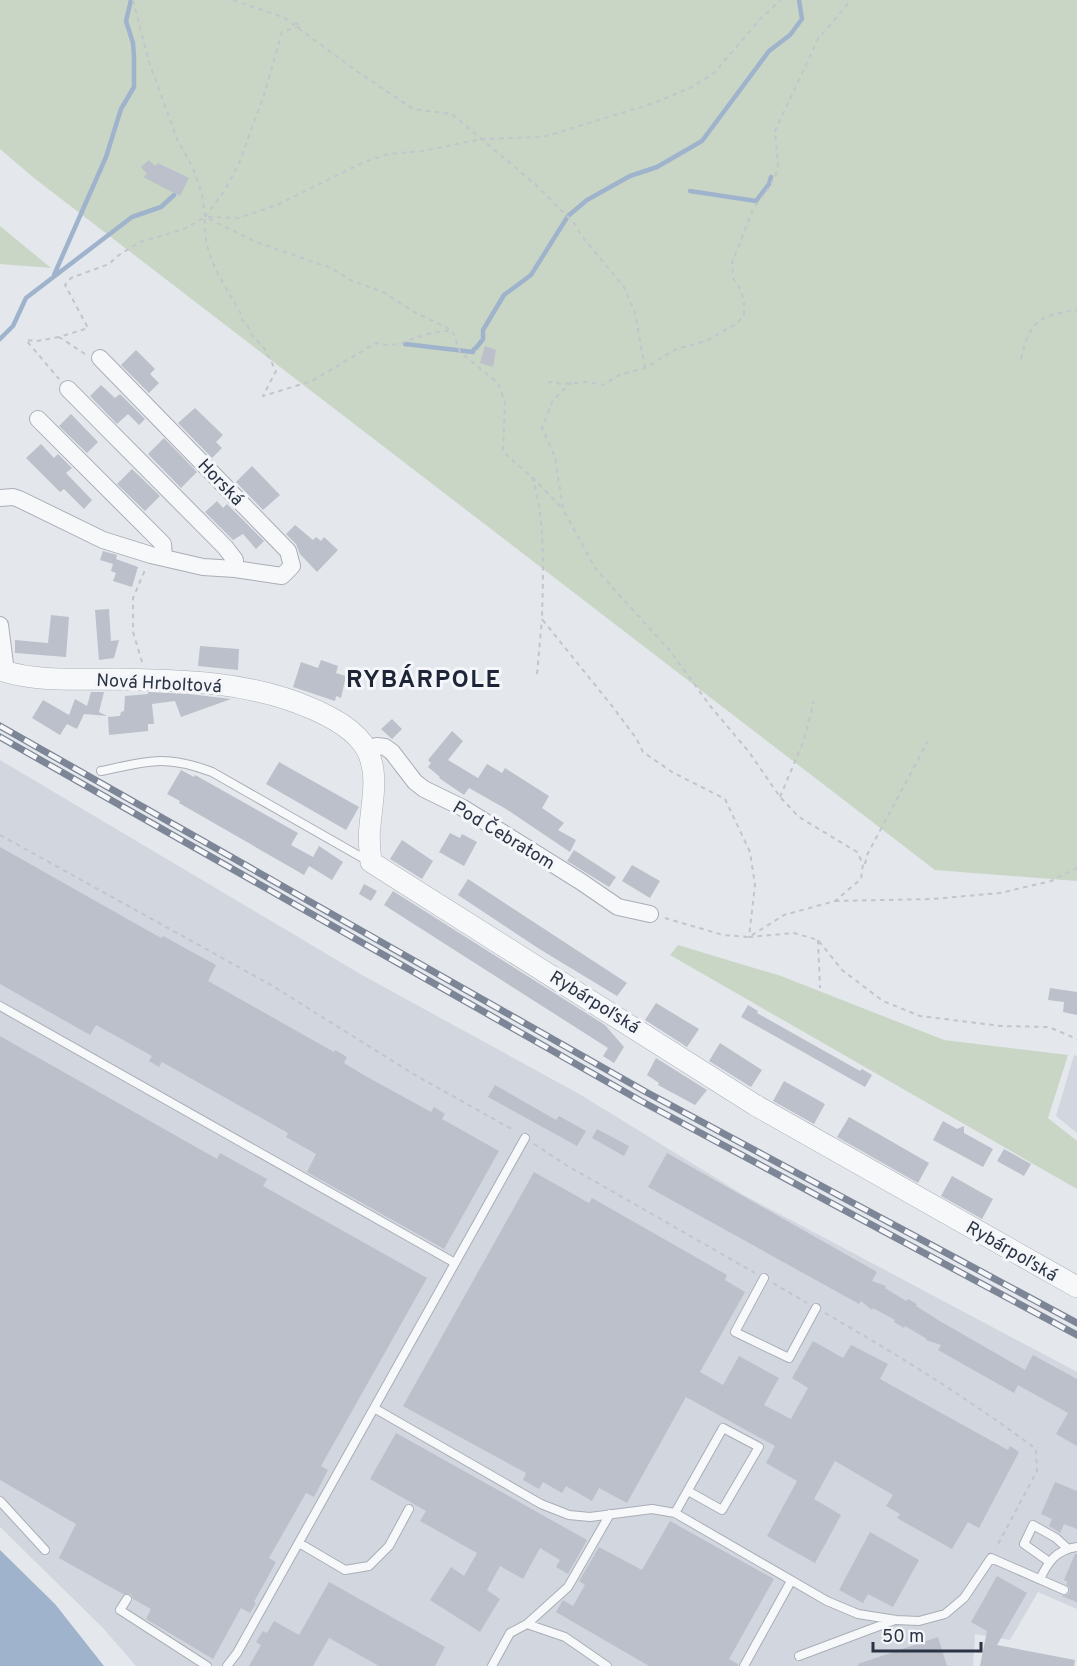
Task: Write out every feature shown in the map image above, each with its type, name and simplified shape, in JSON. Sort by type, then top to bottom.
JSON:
[{"type":"street","name":"Horská","points":[[0,498],[19,499],[103,540],[203,567],[282,576],[292,566],[288,551],[100,358]]},
{"type":"street","points":[[68,389],[225,548],[235,560],[235,569]]},
{"type":"street","points":[[38,418],[163,544],[157,556]]},
{"type":"street","points":[[0,624],[3,671]]},
{"type":"street","name":"Nová Hrboltová","points":[[3,671],[47,679],[187,680],[224,685],[280,696],[333,718],[351,731],[366,749],[374,774],[369,827],[371,862]]},
{"type":"street","name":"Pod Čebratom","points":[[366,749],[377,746],[385,747],[400,761],[415,782],[424,789],[463,808],[618,907],[650,914]]},
{"type":"street","name":"Rybárpoľská","points":[[371,862],[755,1105],[1077,1287]]},
{"type":"lane","name":"Rybárpoľská","points":[[101,771],[150,760],[172,760],[191,764],[212,772],[371,862]]},
{"type":"lane","points":[[0,1006],[455,1263]]},
{"type":"lane","points":[[227,1666],[237,1653],[525,1138]]},
{"type":"lane","points":[[764,1278],[735,1332],[789,1358],[816,1308]]},
{"type":"lane","points":[[374,1408],[541,1504],[569,1515],[590,1517],[651,1509],[675,1513],[827,1601],[858,1614],[919,1621],[945,1614],[964,1598],[991,1558],[1064,1590]]},
{"type":"lane","points":[[675,1513],[723,1428],[759,1447],[722,1510],[688,1491]]},
{"type":"lane","points":[[0,1501],[45,1550]]},
{"type":"lane","points":[[299,1543],[345,1570],[369,1566],[389,1546],[409,1509]]},
{"type":"lane","points":[[492,1666],[510,1634],[527,1624],[568,1587],[610,1514]]},
{"type":"lane","points":[[1048,1562],[1024,1544],[1033,1525],[1056,1538],[1067,1548]]},
{"type":"lane","points":[[1040,1579],[1048,1562],[1067,1548],[1077,1547]]},
{"type":"lane","points":[[744,1666],[792,1581]]},
{"type":"lane","points":[[127,1599],[120,1610],[207,1666]]},
{"type":"lane","points":[[799,1656],[896,1620]]},
{"type":"lane","points":[[527,1624],[565,1637],[607,1666]]},
{"type":"path","points":[[133,0],[148,59],[177,139],[192,166],[202,194],[205,217],[204,235],[208,251],[221,282],[241,314],[242,320],[264,348],[276,371],[263,396],[312,381],[376,343],[386,346],[397,345],[428,334],[452,330]]},
{"type":"path","points":[[68,389],[26,340],[59,338],[88,328],[65,285],[71,278],[109,264],[119,255],[140,243],[184,229],[205,217],[225,190],[239,163],[264,95],[282,32],[301,26],[283,17],[233,0]]},
{"type":"path","points":[[205,217],[239,218],[279,204],[362,163],[388,154],[423,151],[482,139],[543,137],[654,103],[692,87],[714,73],[762,17],[781,0]]},
{"type":"path","points":[[548,383],[554,381],[560,384],[572,382],[603,385],[619,375],[645,368],[676,349],[706,341],[736,324],[744,316],[744,300],[733,278],[732,263],[753,209],[769,188],[776,174],[778,165],[775,130],[818,39],[851,0]]},
{"type":"path","points":[[283,17],[413,109],[452,114],[536,185],[575,224],[581,235],[624,287],[636,313],[645,368]]},
{"type":"path","points":[[205,217],[256,242],[331,268],[352,281],[383,292],[414,312],[452,330],[460,352],[498,383],[505,402],[503,452],[532,477],[563,509],[595,568],[671,652],[749,752],[780,797],[799,817],[857,852],[863,864],[861,879]]},
{"type":"path","points":[[1021,359],[1025,339],[1037,321],[1062,312],[1077,310]]},
{"type":"path","points":[[59,338],[79,351],[100,358]]},
{"type":"path","points":[[563,509],[555,457],[542,428],[553,400],[572,382]]},
{"type":"path","points":[[532,477],[539,498],[543,592],[537,674]]},
{"type":"path","points":[[146,680],[133,632],[133,598],[157,556]]},
{"type":"path","points":[[542,619],[612,706],[636,738],[643,752],[672,772],[725,799],[750,852],[754,885],[749,937]]},
{"type":"path","points":[[780,797],[804,740],[814,701]]},
{"type":"path","points":[[835,902],[861,879],[867,855],[928,741]]},
{"type":"path","points":[[0,835],[271,986],[415,1075],[525,1138],[566,1165],[891,1351],[995,1419],[1036,1449],[1037,1471],[991,1558]]},
{"type":"path","points":[[749,937],[784,915],[835,902],[932,899],[1000,893],[1051,881],[1077,868]]},
{"type":"path","points":[[650,914],[723,935],[749,937],[794,933],[818,940],[842,970],[883,1001],[920,1016],[1001,1026],[1049,1027],[1077,1039]]},
{"type":"path","points":[[818,940],[820,988]]},
{"type":"shaded area","points":[[0,760],[362,975],[581,1095],[742,1194],[1077,1372],[1077,1609],[1038,1592],[1010,1640],[975,1634],[973,1666],[136,1666],[103,1628],[0,1527]]},
{"type":"shaded area","points":[[1074,1055],[1077,1056],[1077,1133],[1056,1116]]},
{"type":"green space","points":[[0,0],[1077,0],[1077,881],[935,870],[34,178],[0,149]]},
{"type":"green space","points":[[0,226],[51,268],[0,264]]},
{"type":"green space","points":[[678,945],[781,976],[944,1040],[1068,1055],[1048,1118],[1077,1141],[1077,1189],[670,955]]},
{"type":"water","points":[[0,1550],[55,1604],[104,1666],[0,1666]]},
{"type":"building","points":[[149,160],[155,166],[158,163],[189,178],[180,196],[143,177],[147,174],[141,167]]},
{"type":"building","points":[[485,346],[496,350],[493,367],[480,363]]},
{"type":"building","points":[[136,350],[155,369],[150,374],[159,383],[149,393],[121,365]]},
{"type":"building","points":[[101,385],[115,398],[120,394],[145,419],[139,425],[128,414],[117,424],[90,396]]},
{"type":"building","points":[[195,408],[223,435],[216,442],[222,448],[212,458],[178,423]]},
{"type":"building","points":[[71,414],[98,442],[87,453],[59,426]]},
{"type":"building","points":[[164,438],[197,472],[181,488],[148,454]]},
{"type":"building","points":[[41,444],[54,458],[58,454],[72,468],[66,473],[92,500],[84,509],[64,489],[60,492],[26,458]]},
{"type":"building","points":[[252,466],[280,495],[263,510],[236,482]]},
{"type":"building","points":[[132,469],[160,496],[145,511],[117,484]]},
{"type":"building","points":[[217,501],[223,508],[227,504],[264,541],[256,549],[243,534],[233,540],[205,512]]},
{"type":"building","points":[[295,525],[313,540],[316,537],[321,541],[324,537],[338,550],[317,572],[286,534]]},
{"type":"building","points":[[103,551],[117,555],[116,559],[138,567],[132,587],[113,581],[116,573],[111,571],[113,564],[100,560]]},
{"type":"building","points":[[109,609],[111,641],[119,640],[114,658],[99,660],[95,610]]},
{"type":"building","points":[[51,615],[69,617],[66,657],[15,653],[15,640],[48,643]]},
{"type":"building","points":[[200,646],[239,649],[238,670],[198,666]]},
{"type":"building","points":[[321,660],[338,666],[336,673],[346,676],[341,698],[336,696],[335,701],[293,687],[301,662],[318,668]]},
{"type":"building","points":[[91,692],[104,692],[99,712],[107,716],[84,714],[77,729],[67,724],[60,735],[32,718],[43,700],[69,715],[75,699],[87,706]]},
{"type":"building","points":[[148,692],[231,699],[181,717],[175,701],[152,704],[154,724],[148,724],[148,731],[109,735],[108,717],[120,716],[124,711],[125,696],[148,694]]},
{"type":"building","points":[[392,719],[402,729],[392,739],[381,729]]},
{"type":"building","points":[[452,731],[463,741],[448,760],[478,778],[487,764],[502,773],[505,768],[549,796],[542,808],[564,823],[558,830],[576,840],[570,852],[506,809],[469,788],[464,795],[439,778],[428,767],[431,763],[428,760]]},
{"type":"building","points":[[279,762],[359,807],[346,830],[266,784]]},
{"type":"building","points":[[181,770],[194,777],[195,775],[298,833],[291,845],[313,857],[319,846],[343,862],[332,880],[309,866],[304,875],[179,803],[180,801],[167,794]]},
{"type":"building","points":[[450,833],[460,838],[462,834],[477,842],[464,866],[439,852]]},
{"type":"building","points":[[402,840],[433,861],[422,879],[390,859]]},
{"type":"building","points":[[0,847],[161,938],[163,936],[216,965],[208,981],[334,1052],[335,1050],[347,1057],[344,1063],[362,1074],[431,1112],[434,1107],[445,1114],[442,1119],[499,1151],[444,1249],[307,1172],[316,1154],[286,1137],[288,1133],[162,1062],[159,1067],[149,1061],[152,1056],[96,1025],[90,1035],[0,984]]},
{"type":"building","points":[[574,850],[616,877],[609,887],[567,861]]},
{"type":"building","points":[[632,865],[660,881],[650,898],[622,881]]},
{"type":"building","points":[[468,879],[627,983],[617,996],[541,950],[458,895]]},
{"type":"building","points":[[364,884],[377,891],[371,901],[359,894]]},
{"type":"building","points":[[393,891],[605,1025],[624,1047],[614,1063],[603,1056],[608,1048],[384,905]]},
{"type":"building","points":[[1050,988],[1077,992],[1077,1015],[1063,1012],[1064,1002],[1048,1000]]},
{"type":"building","points":[[656,1003],[699,1029],[687,1047],[645,1020]]},
{"type":"building","points":[[748,1005],[758,1011],[757,1013],[860,1071],[862,1069],[872,1075],[865,1087],[741,1017]]},
{"type":"building","points":[[0,1036],[217,1159],[220,1153],[267,1179],[263,1186],[427,1278],[321,1466],[328,1470],[314,1497],[306,1493],[269,1558],[276,1562],[254,1602],[256,1603],[250,1613],[241,1608],[213,1659],[146,1619],[151,1609],[133,1599],[131,1594],[123,1594],[59,1558],[76,1524],[0,1480]]},
{"type":"building","points":[[720,1043],[762,1070],[751,1087],[709,1061]]},
{"type":"building","points":[[656,1058],[707,1090],[695,1105],[658,1085],[659,1083],[647,1075]]},
{"type":"building","points":[[784,1081],[825,1104],[814,1124],[773,1101]]},
{"type":"building","points":[[495,1085],[556,1120],[559,1116],[586,1131],[577,1146],[488,1097]]},
{"type":"building","points":[[849,1117],[929,1163],[918,1183],[837,1137]]},
{"type":"building","points":[[943,1121],[957,1129],[964,1126],[964,1133],[993,1149],[983,1167],[933,1140]]},
{"type":"building","points":[[597,1129],[629,1146],[624,1156],[592,1138]]},
{"type":"building","points":[[1004,1149],[1031,1164],[1024,1176],[997,1161]]},
{"type":"building","points":[[667,1153],[877,1272],[872,1281],[886,1286],[885,1288],[906,1301],[908,1299],[917,1304],[916,1306],[938,1320],[1025,1370],[1033,1355],[1077,1379],[1077,1446],[1056,1434],[1068,1413],[1018,1385],[1014,1393],[938,1350],[941,1345],[926,1340],[905,1326],[904,1328],[894,1322],[895,1320],[873,1308],[872,1310],[861,1301],[859,1304],[648,1187]]},
{"type":"building","points":[[534,1172],[589,1203],[592,1198],[727,1275],[725,1280],[745,1292],[700,1372],[723,1385],[739,1356],[779,1378],[764,1405],[791,1419],[808,1388],[792,1378],[813,1341],[843,1358],[851,1345],[888,1364],[880,1379],[1008,1450],[1010,1446],[1019,1452],[979,1528],[968,1522],[952,1549],[897,1518],[900,1514],[886,1506],[893,1495],[835,1461],[814,1499],[841,1515],[815,1563],[767,1536],[797,1481],[766,1463],[775,1446],[686,1397],[627,1503],[599,1488],[592,1501],[566,1486],[562,1493],[543,1482],[539,1489],[523,1480],[526,1473],[403,1406]]},
{"type":"building","points":[[952,1176],[993,1199],[982,1219],[941,1196]]},
{"type":"building","points":[[396,1433],[587,1540],[568,1574],[556,1567],[560,1560],[540,1548],[523,1579],[500,1566],[487,1590],[500,1599],[480,1632],[430,1600],[451,1567],[464,1576],[477,1553],[420,1521],[426,1511],[370,1479]]},
{"type":"building","points":[[1055,1482],[1077,1491],[1077,1529],[1064,1524],[1060,1533],[1049,1526],[1052,1519],[1041,1514]]},
{"type":"building","points":[[670,1521],[774,1579],[729,1659],[738,1666],[649,1666],[556,1612],[563,1600],[573,1606],[585,1585],[579,1581],[599,1547],[642,1570]]},
{"type":"building","points":[[870,1532],[919,1560],[893,1607],[868,1594],[863,1603],[839,1590]]},
{"type":"building","points":[[1077,1554],[1077,1602],[1061,1596],[1070,1592],[1066,1584],[1068,1582],[1064,1580]]},
{"type":"building","points":[[997,1576],[1027,1593],[997,1645],[1075,1660],[1074,1666],[980,1666],[987,1631],[971,1622]]},
{"type":"building","points":[[329,1582],[445,1647],[435,1666],[379,1666],[329,1638],[313,1666],[249,1666],[261,1645],[256,1642],[263,1631],[267,1633],[274,1621],[299,1635]]},
{"type":"building","points":[[938,1637],[947,1666],[859,1666],[858,1664]]},
{"type":"waterway","points":[[54,275],[106,157],[121,109],[134,87],[133,43],[126,21],[131,0]]},
{"type":"waterway","points":[[405,344],[473,352],[483,339],[483,330],[504,295],[531,275],[568,216],[587,200],[630,176],[657,167],[702,141],[769,51],[790,35],[802,19],[799,0]]},
{"type":"waterway","points":[[690,191],[756,201],[769,184],[771,177]]},
{"type":"waterway","points":[[0,339],[13,326],[26,298],[132,217],[161,207],[174,195]]},
{"type":"railway","points":[[0,726],[646,1092],[1077,1323]]},
{"type":"railway","points":[[0,737],[641,1101],[1077,1335]]},
{"type":"district","name":"RYBÁRPOLE","points":[[424,679]]}]
